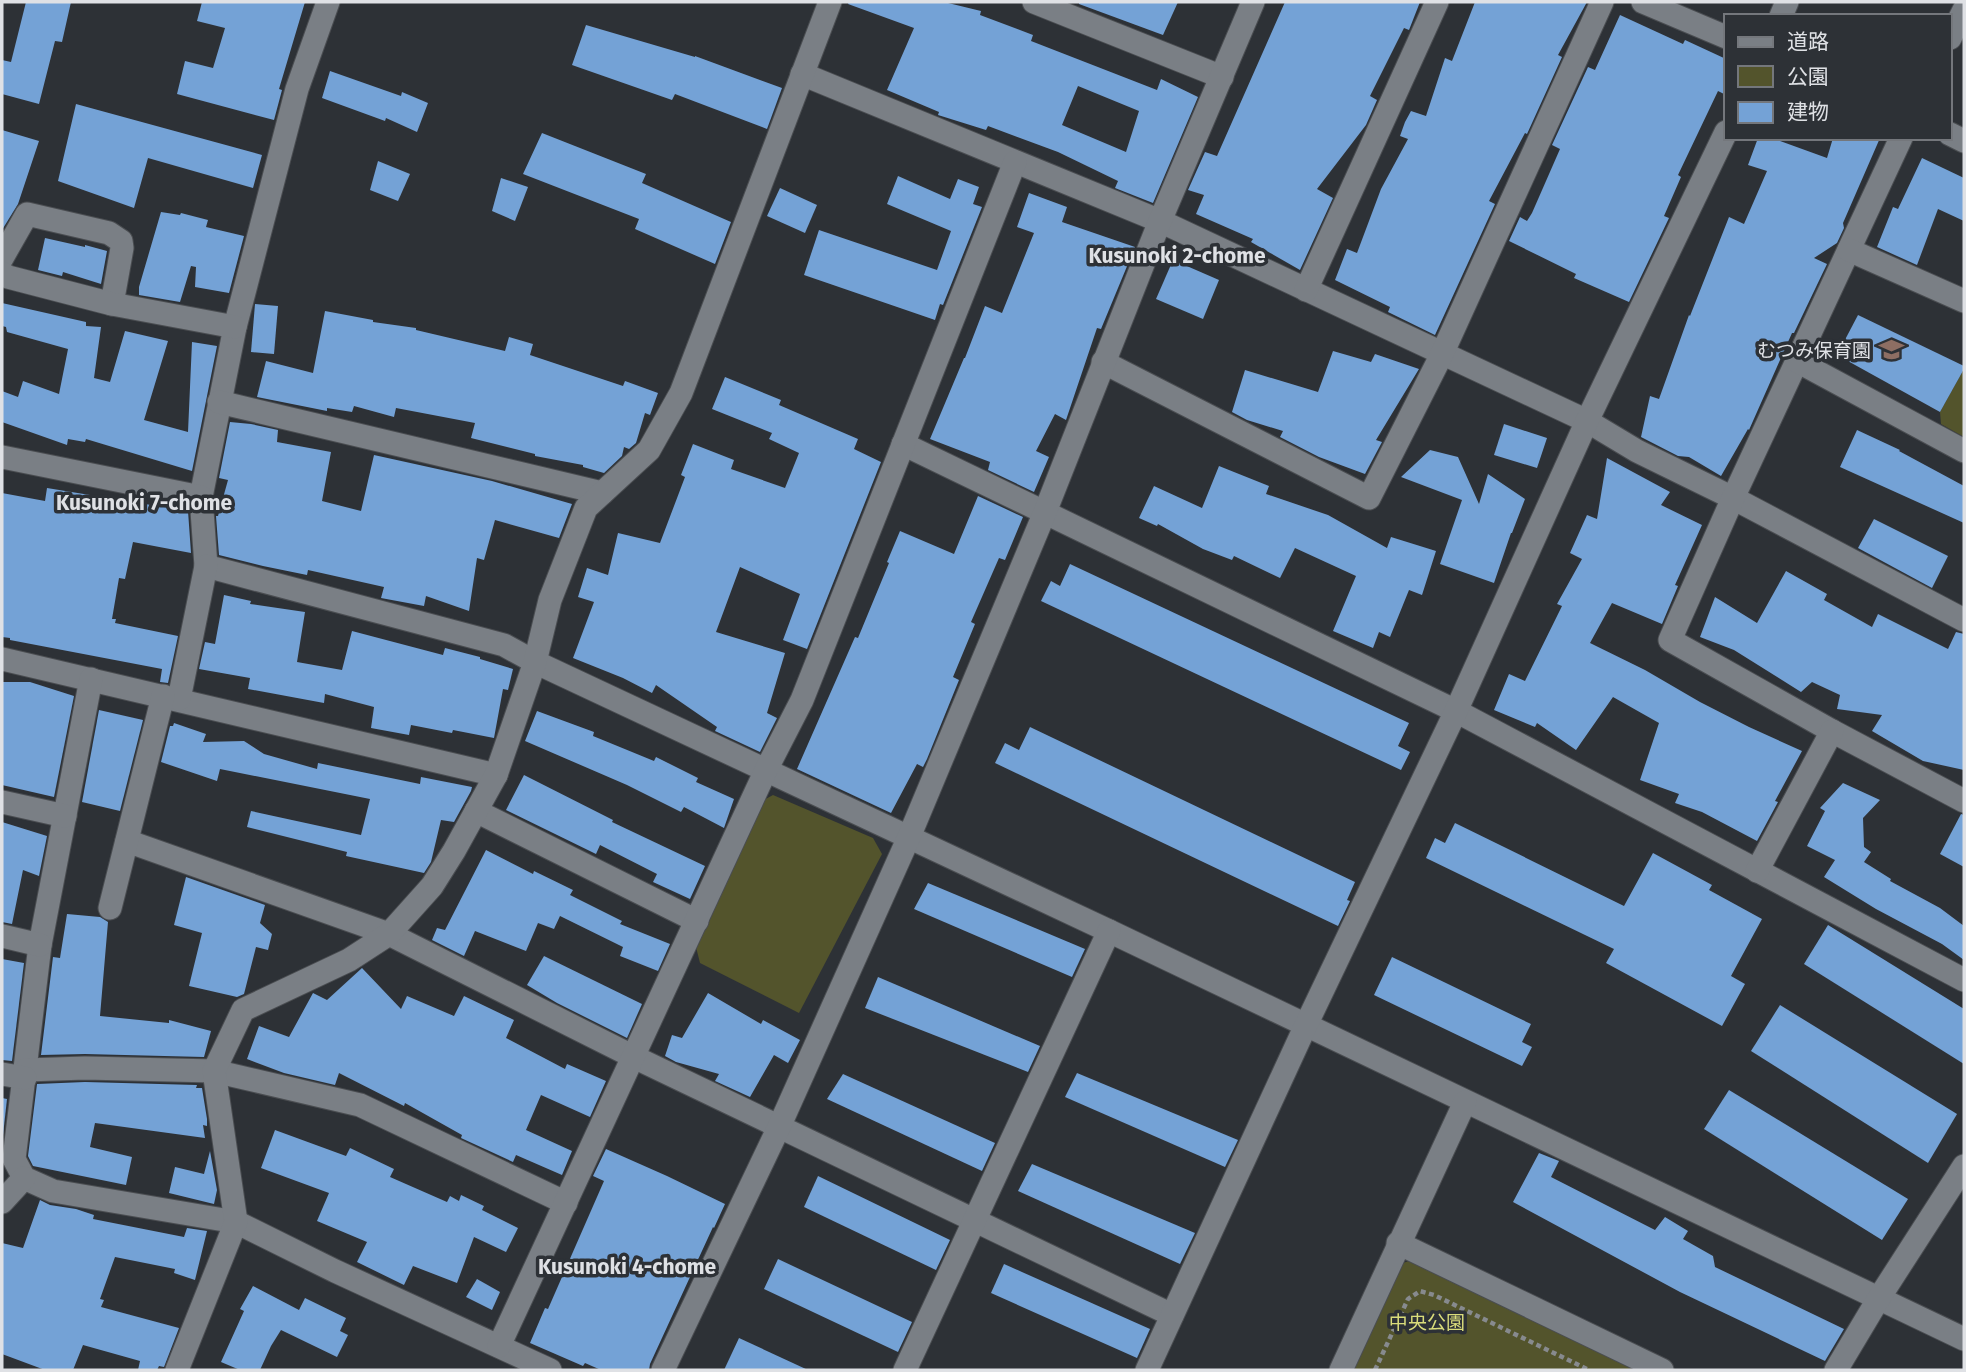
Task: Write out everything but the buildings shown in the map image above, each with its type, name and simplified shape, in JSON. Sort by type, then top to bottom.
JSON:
[{"type":"street","points":[[110,908],[206,566],[201,497],[234,327],[297,89],[328,2]]},
{"type":"street","points":[[177,1370],[236,1222],[214,1071],[243,1010],[349,960],[389,934],[432,886],[476,811],[496,775],[534,662],[550,600],[586,508],[649,450],[681,393],[830,2]]},
{"type":"street","points":[[1034,2],[1222,77]]},
{"type":"street","points":[[663,1370],[779,1127],[909,837],[1045,512],[1160,221],[1254,2]]},
{"type":"street","points":[[1306,290],[1437,2]]},
{"type":"street","points":[[1103,362],[1369,498],[1442,354],[1602,2]]},
{"type":"street","points":[[1643,2],[1724,36]]},
{"type":"street","points":[[1952,34],[1964,10]]},
{"type":"street","points":[[802,74],[1160,221],[1587,421],[1637,451],[1733,498],[1964,620]]},
{"type":"street","points":[[1147,1370],[1306,1025],[1456,711],[1587,421],[1724,136]]},
{"type":"street","points":[[1900,140],[1733,498],[1670,640],[1964,801]]},
{"type":"street","points":[[499,1346],[766,769],[802,700],[1015,162]]},
{"type":"street","points":[[2,258],[27,214],[109,233],[121,241],[122,248],[112,304]]},
{"type":"street","points":[[1849,250],[1964,301]]},
{"type":"street","points":[[2,273],[8,277],[112,304],[234,327]]},
{"type":"street","points":[[1797,361],[1964,451]]},
{"type":"street","points":[[219,402],[602,493]]},
{"type":"street","points":[[903,444],[1456,711],[1964,980]]},
{"type":"street","points":[[2,457],[201,497]]},
{"type":"street","points":[[206,566],[503,645],[1964,1339]]},
{"type":"street","points":[[2,659],[496,775]]},
{"type":"street","points":[[91,679],[40,945],[14,1159],[24,1178],[53,1191],[236,1222],[335,1271],[550,1370]]},
{"type":"street","points":[[1757,870],[1832,731]]},
{"type":"street","points":[[2,802],[65,816]]},
{"type":"street","points":[[476,811],[697,921]]},
{"type":"street","points":[[127,841],[389,934],[634,1058],[1172,1315]]},
{"type":"street","points":[[905,1370],[1109,931]]},
{"type":"street","points":[[2,936],[40,945]]},
{"type":"street","points":[[2,1074],[85,1068],[214,1071],[360,1105],[566,1203]]},
{"type":"street","points":[[1341,1370],[1465,1102]]},
{"type":"street","points":[[1836,1370],[1964,1166]]},
{"type":"street","points":[[2,1202],[24,1178]]},
{"type":"street","points":[[1398,1243],[1662,1370]]},
{"type":"path","points":[[1375,1370],[1408,1299],[1420,1291],[1434,1295],[1589,1370]]},
{"type":"green space","points":[[1964,369],[1964,437],[1941,424],[1940,412]]},
{"type":"green space","points":[[773,795],[873,838],[882,854],[799,1013],[700,963],[694,939],[762,801]]},
{"type":"green space","name":"中央公園","points":[[1412,1260],[1647,1370],[1351,1370],[1403,1263]]},
{"type":"place","name":"むつみ保育園","points":[[1891,350]]},
{"type":"district","name":"Kusunoki 2-chome","points":[[1177,256]]},
{"type":"district","name":"Kusunoki 7-chome","points":[[144,503]]},
{"type":"district","name":"Kusunoki 4-chome","points":[[627,1267]]}]
